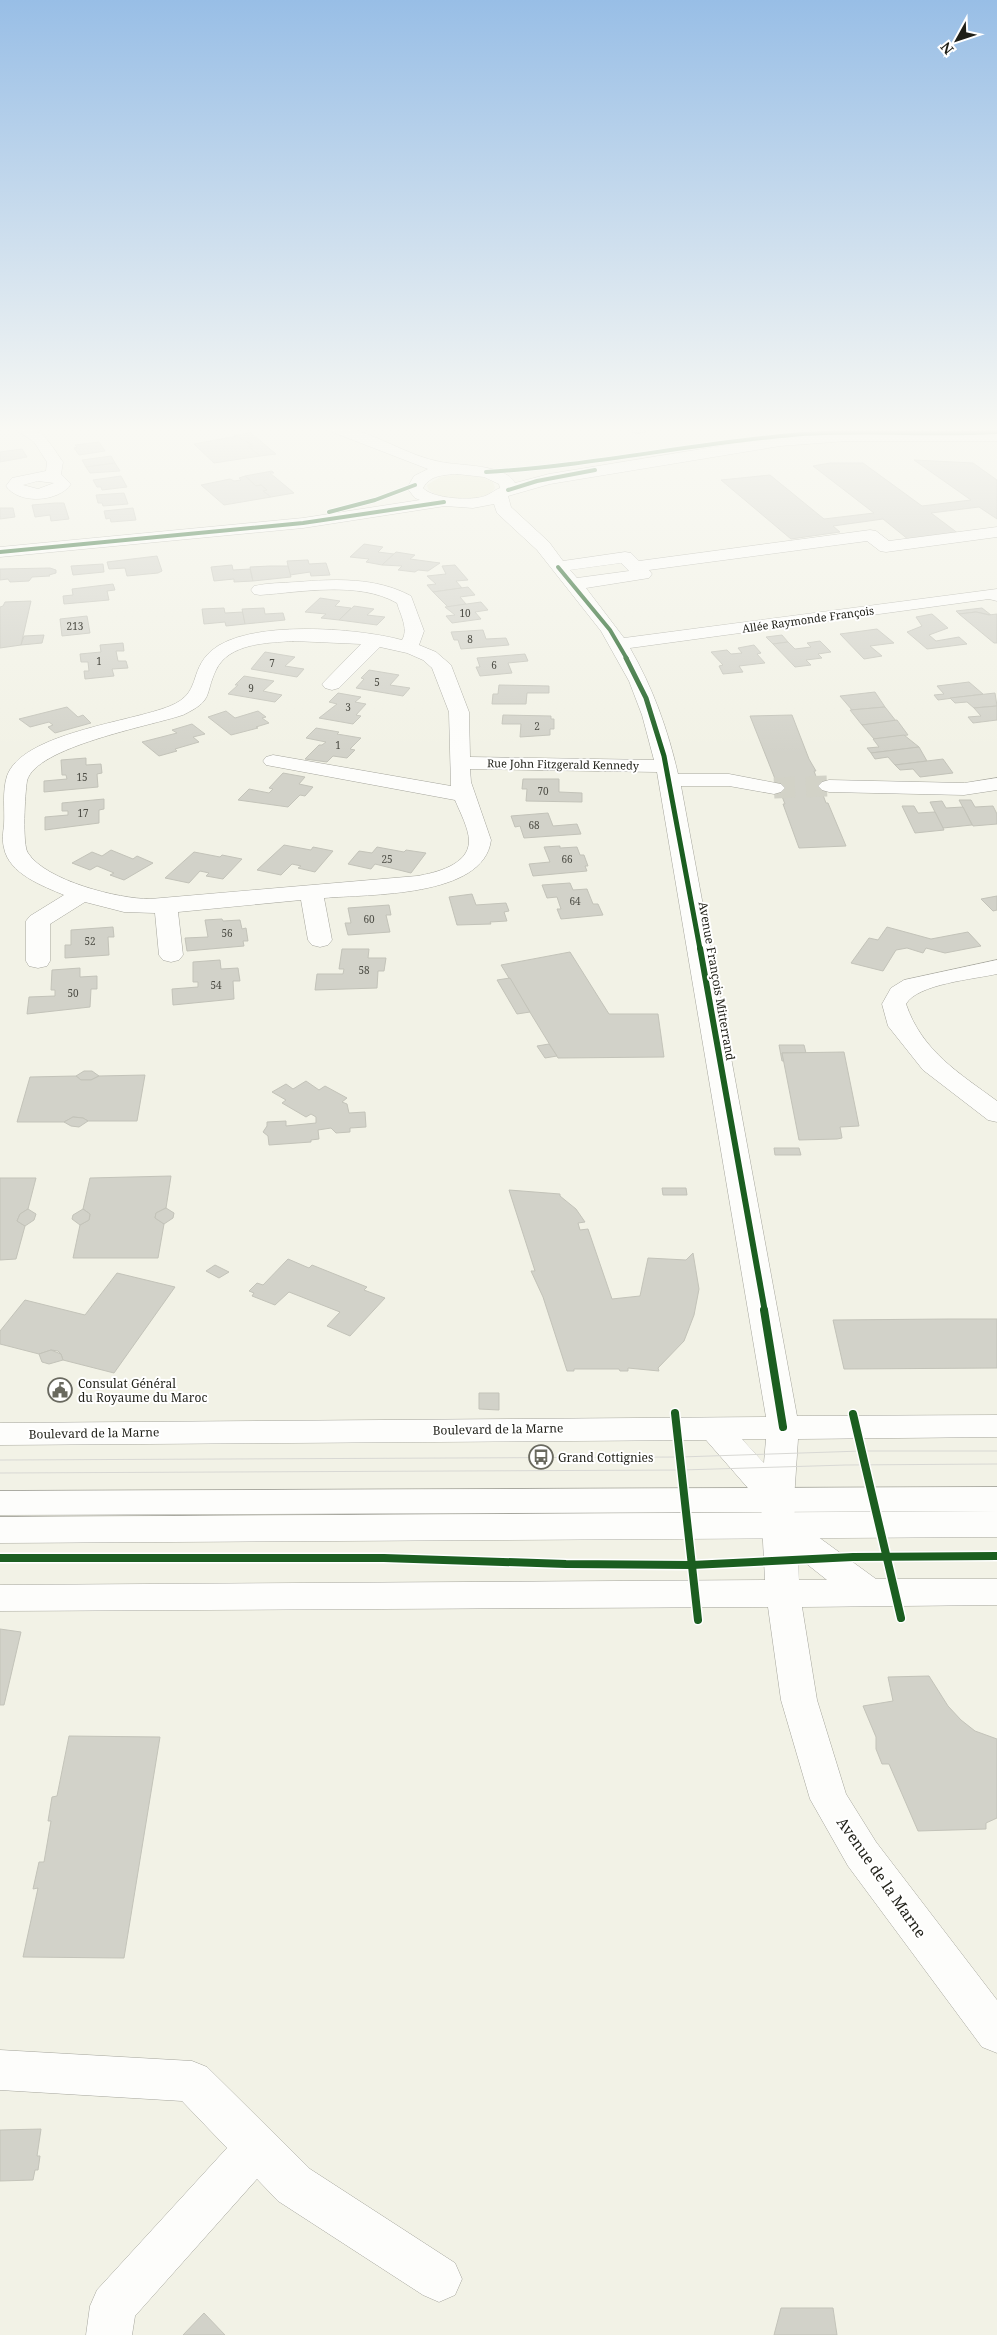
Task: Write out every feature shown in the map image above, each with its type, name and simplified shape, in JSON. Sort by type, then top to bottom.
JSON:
[{"type":"street","points":[[0,545],[95,536]]},
{"type":"street","points":[[0,552],[165,536]]},
{"type":"street","name":"Avenue François Mitterrand","points":[[515,536],[566,576]]},
{"type":"street","name":"Avenue François Mitterrand","points":[[533,536],[610,630],[646,698],[667,767],[778,1387],[783,1427],[778,1512]]},
{"type":"street","points":[[566,576],[643,574],[635,567],[863,536]]},
{"type":"street","points":[[871,536],[886,547],[968,536]]},
{"type":"street","points":[[260,590],[358,587],[390,592],[404,600],[415,631],[413,640],[406,647]]},
{"type":"street","name":"Allée Raymonde François","points":[[618,644],[993,593],[997,596]]},
{"type":"street","points":[[308,634],[334,635],[406,647],[431,656],[444,671],[458,712],[459,774],[481,846],[471,862],[444,878],[417,884],[166,905],[123,905],[83,893],[37,874],[23,862],[15,849],[8,795],[19,771],[42,754],[76,740],[170,713],[189,705],[200,694],[209,665],[218,655],[234,645],[265,638],[308,634]]},
{"type":"street","points":[[332,684],[374,641]]},
{"type":"street","name":"Rue John Fitzgerald Kennedy","points":[[460,758],[667,767],[774,788]]},
{"type":"street","points":[[273,761],[464,795]]},
{"type":"street","points":[[829,786],[964,789],[997,784]]},
{"type":"street","points":[[0,864],[23,862]]},
{"type":"street","points":[[311,892],[320,940]]},
{"type":"street","points":[[38,961],[38,921],[83,893]]},
{"type":"street","points":[[166,905],[171,955]]},
{"type":"street","points":[[997,967],[913,985],[900,993],[894,1004],[901,1026],[932,1065],[997,1114]]},
{"type":"street","name":"Boulevard de la Marne","points":[[0,1434],[997,1426]]},
{"type":"street","points":[[714,1428],[778,1512],[870,1593]]},
{"type":"street","points":[[0,1530],[778,1512],[997,1499]]},
{"type":"street","points":[[0,1503],[778,1512],[997,1524]]},
{"type":"street","name":"Avenue de la Marne","points":[[778,1512],[783,1594],[800,1700],[810,1741],[830,1799],[862,1854],[997,2033]]},
{"type":"street","points":[[0,1598],[997,1592]]},
{"type":"street","points":[[0,2070],[192,2081],[294,2185],[439,2279]]},
{"type":"street","points":[[109,2335],[113,2306],[257,2147]]},
{"type":"building","points":[[787,536],[812,536],[791,539]]},
{"type":"building","points":[[904,536],[943,536],[909,540]]},
{"type":"building","points":[[364,544],[383,547],[378,552],[394,554],[382,565],[366,562],[369,559],[350,557]]},
{"type":"building","points":[[396,552],[415,555],[410,559],[440,563],[428,571],[418,570],[415,572],[398,570],[402,566],[382,565]]},
{"type":"building","points":[[157,556],[162,571],[158,573],[127,576],[125,568],[109,569],[107,562]]},
{"type":"building","points":[[308,560],[309,564],[326,563],[330,575],[311,576],[310,572],[290,575],[287,561]]},
{"type":"building","points":[[103,564],[104,572],[73,575],[71,566]]},
{"type":"building","points":[[232,565],[233,570],[250,569],[253,581],[234,582],[234,579],[214,581],[211,567]]},
{"type":"building","points":[[455,565],[468,580],[456,581],[462,588],[433,592],[427,585],[436,584],[427,576],[446,574],[442,566]]},
{"type":"building","points":[[288,566],[291,577],[253,581],[250,567]]},
{"type":"building","points":[[50,568],[56,570],[56,573],[50,576],[32,577],[29,581],[10,582],[8,579],[0,580],[0,569]]},
{"type":"building","points":[[113,584],[115,590],[107,591],[109,600],[64,604],[63,596],[73,595],[72,589]]},
{"type":"building","points":[[468,587],[475,595],[460,597],[466,604],[448,607],[433,592]]},
{"type":"building","points":[[320,598],[340,601],[335,606],[351,608],[339,620],[321,618],[326,614],[305,612]]},
{"type":"building","points":[[31,601],[21,645],[0,648],[0,607],[5,602]]},
{"type":"building","points":[[481,602],[488,610],[475,612],[481,619],[452,623],[446,616],[455,615],[445,607]]},
{"type":"building","points":[[354,606],[374,609],[367,615],[385,617],[377,625],[339,620]]},
{"type":"building","points":[[224,608],[225,613],[243,612],[245,624],[226,626],[225,622],[204,624],[202,609]]},
{"type":"building","points":[[264,608],[265,614],[283,613],[285,620],[245,624],[242,609]]},
{"type":"building","points":[[982,608],[991,615],[976,612],[959,614],[956,611]]},
{"type":"building","points":[[976,612],[989,615],[997,614],[997,643],[994,643],[959,614]]},
{"type":"building","points":[[932,614],[948,628],[929,635],[936,641],[959,637],[967,644],[927,649],[907,632],[922,626],[916,617]]},
{"type":"building","points":[[87,616],[90,633],[62,636],[60,619]]},
{"type":"building","points":[[877,629],[894,643],[870,646],[882,656],[864,659],[840,634]]},
{"type":"building","points":[[483,630],[486,639],[506,638],[509,645],[461,649],[458,640],[454,640],[451,632]]},
{"type":"building","points":[[44,635],[42,643],[21,645],[24,636]]},
{"type":"building","points":[[782,635],[788,642],[773,644],[766,637]]},
{"type":"building","points":[[820,641],[831,652],[818,654],[822,658],[806,660],[811,665],[795,667],[773,644],[788,642],[795,649],[811,647],[807,643]]},
{"type":"building","points":[[123,643],[124,651],[116,651],[118,661],[126,661],[128,668],[112,669],[114,676],[85,679],[84,671],[89,671],[88,662],[81,662],[80,654],[101,652],[100,645]]},
{"type":"building","points":[[754,645],[761,653],[757,654],[765,663],[739,666],[743,672],[723,674],[719,666],[723,665],[711,652],[727,650],[731,654],[742,653],[738,648]]},
{"type":"building","points":[[265,652],[295,657],[285,666],[304,669],[297,677],[251,669]]},
{"type":"building","points":[[525,654],[528,661],[508,663],[512,673],[480,676],[476,667],[480,667],[477,658]]},
{"type":"building","points":[[369,670],[399,675],[390,685],[410,688],[403,696],[356,688],[364,679],[361,678]]},
{"type":"building","points":[[244,676],[274,681],[263,691],[282,695],[275,702],[228,694]]},
{"type":"building","points":[[969,682],[983,694],[938,700],[934,695],[944,694],[937,686]]},
{"type":"building","points":[[499,685],[549,686],[549,693],[527,693],[526,704],[492,704],[493,694],[498,694]]},
{"type":"building","points":[[875,692],[885,707],[852,710],[840,696]]},
{"type":"building","points":[[338,693],[361,697],[355,702],[366,704],[356,715],[361,716],[353,724],[319,718],[337,704],[329,702]]},
{"type":"building","points":[[995,693],[997,706],[974,708],[967,702],[955,703],[950,698]]},
{"type":"building","points":[[997,706],[997,720],[973,723],[968,717],[981,716],[974,708]]},
{"type":"building","points":[[67,707],[78,717],[83,715],[91,723],[55,733],[48,727],[53,725],[49,722],[30,727],[19,719]]},
{"type":"building","points":[[885,707],[896,721],[862,725],[850,710]]},
{"type":"building","points":[[226,711],[235,718],[258,711],[266,717],[262,718],[269,723],[231,735],[208,717]]},
{"type":"building","points":[[503,715],[551,716],[551,719],[554,719],[554,729],[550,729],[550,735],[520,737],[521,724],[502,724]]},
{"type":"building","points":[[792,715],[809,759],[816,771],[814,771],[826,803],[828,803],[846,846],[799,848],[783,804],[785,804],[750,716]]},
{"type":"building","points":[[897,720],[908,735],[874,739],[862,725]]},
{"type":"building","points":[[192,724],[205,734],[193,737],[199,742],[175,749],[177,751],[159,756],[142,742],[177,733],[172,730]]},
{"type":"building","points":[[316,728],[361,738],[350,749],[355,750],[347,758],[333,756],[327,762],[305,759],[319,745],[326,742],[306,738]]},
{"type":"building","points":[[904,735],[919,747],[871,753],[867,748],[879,747],[873,739]]},
{"type":"building","points":[[919,747],[927,761],[895,765],[888,757],[875,759],[871,753]]},
{"type":"building","points":[[86,758],[86,765],[101,764],[102,773],[97,774],[98,787],[44,792],[44,781],[67,779],[66,775],[62,775],[61,760]]},
{"type":"building","points":[[943,759],[953,773],[920,777],[913,769],[900,770],[895,765]]},
{"type":"building","points":[[283,773],[305,777],[299,784],[313,787],[305,796],[300,795],[288,807],[238,800],[249,789],[269,793],[273,789],[269,788]]},
{"type":"building","points":[[523,779],[559,779],[559,792],[582,793],[582,802],[526,801],[527,789],[522,789]]},
{"type":"building","points":[[104,799],[104,809],[99,810],[99,823],[45,830],[45,817],[68,815],[68,811],[62,811],[62,803]]},
{"type":"building","points":[[959,800],[971,800],[975,807],[993,806],[997,814],[997,824],[973,826]]},
{"type":"building","points":[[942,801],[946,808],[963,807],[972,825],[943,828],[930,802]]},
{"type":"building","points":[[902,806],[914,806],[918,813],[935,812],[944,830],[915,833]]},
{"type":"building","points":[[548,813],[553,826],[577,824],[581,834],[524,838],[520,826],[515,827],[511,816]]},
{"type":"building","points":[[284,845],[311,850],[313,847],[333,851],[315,872],[298,868],[301,866],[292,864],[281,875],[257,870]]},
{"type":"building","points":[[560,846],[560,848],[577,847],[580,855],[584,855],[588,866],[585,866],[587,871],[533,876],[529,864],[550,862],[544,847]]},
{"type":"building","points":[[377,847],[404,852],[406,850],[426,853],[411,873],[375,864],[371,869],[348,864],[359,851],[372,853]]},
{"type":"building","points":[[111,850],[133,859],[137,856],[153,863],[124,880],[110,875],[114,873],[97,866],[90,870],[72,863],[92,852],[102,856]]},
{"type":"building","points":[[194,852],[242,859],[223,879],[206,876],[209,873],[200,871],[189,883],[165,878]]},
{"type":"building","points":[[570,883],[573,890],[587,889],[593,904],[598,904],[603,915],[561,919],[557,909],[561,909],[557,897],[547,898],[542,885]]},
{"type":"building","points":[[472,894],[476,905],[506,903],[509,911],[504,912],[507,921],[490,922],[491,924],[457,925],[449,897]]},
{"type":"building","points":[[997,896],[997,910],[993,911],[981,899]]},
{"type":"building","points":[[389,905],[391,915],[386,915],[390,932],[348,935],[345,923],[351,923],[348,908]]},
{"type":"building","points":[[222,919],[223,921],[240,920],[242,929],[246,928],[248,941],[243,941],[244,946],[187,951],[185,938],[208,937],[205,920]]},
{"type":"building","points":[[113,927],[114,937],[108,937],[109,955],[65,958],[65,945],[71,945],[71,930]]},
{"type":"building","points":[[887,927],[931,939],[968,932],[981,946],[945,953],[926,948],[923,953],[907,948],[896,950],[883,971],[851,963],[869,938],[878,940]]},
{"type":"building","points":[[342,949],[369,949],[368,958],[386,958],[384,971],[378,971],[377,988],[315,990],[317,974],[343,974],[344,969],[339,969]]},
{"type":"building","points":[[570,952],[609,1014],[658,1014],[664,1057],[558,1058],[501,965]]},
{"type":"building","points":[[220,960],[221,969],[238,968],[240,981],[233,981],[234,999],[173,1005],[172,989],[198,987],[198,982],[193,982],[193,962]]},
{"type":"building","points":[[80,968],[80,977],[97,976],[97,989],[91,989],[90,1007],[27,1014],[29,997],[55,996],[55,990],[51,990],[52,970]]},
{"type":"building","points":[[510,978],[530,1012],[517,1014],[497,980]]},
{"type":"building","points":[[549,1044],[557,1056],[545,1058],[537,1046]]},
{"type":"building","points":[[779,1045],[804,1045],[806,1053],[782,1053],[784,1061],[782,1061]]},
{"type":"building","points":[[844,1052],[859,1126],[840,1127],[842,1138],[799,1140],[782,1053]]},
{"type":"building","points":[[84,1071],[92,1071],[99,1076],[91,1080],[81,1080],[76,1076]]},
{"type":"building","points":[[145,1075],[137,1121],[88,1121],[83,1118],[73,1117],[64,1122],[17,1122],[30,1077],[76,1076],[81,1080],[91,1080],[99,1076]]},
{"type":"building","points":[[306,1081],[319,1090],[325,1086],[347,1098],[342,1102],[347,1104],[349,1113],[365,1112],[366,1127],[350,1128],[350,1132],[336,1133],[331,1128],[318,1130],[319,1139],[311,1140],[311,1142],[269,1145],[268,1136],[263,1132],[267,1122],[286,1121],[286,1126],[316,1123],[316,1117],[311,1114],[306,1117],[282,1103],[286,1100],[272,1092],[286,1084],[293,1089]]},
{"type":"building","points":[[73,1117],[83,1118],[88,1121],[79,1127],[71,1126],[64,1122]]},
{"type":"building","points":[[774,1148],[799,1148],[801,1155],[775,1155]]},
{"type":"building","points":[[171,1176],[166,1208],[156,1213],[155,1218],[164,1224],[158,1258],[73,1258],[80,1225],[89,1220],[90,1214],[83,1209],[90,1178]]},
{"type":"building","points":[[0,1178],[36,1178],[28,1209],[20,1214],[17,1221],[25,1226],[16,1259],[0,1260]]},
{"type":"building","points":[[662,1188],[686,1188],[687,1195],[663,1195]]},
{"type":"building","points":[[509,1190],[560,1194],[576,1209],[585,1222],[578,1223],[580,1230],[588,1229],[612,1299],[640,1296],[648,1258],[686,1260],[693,1253],[699,1289],[694,1315],[684,1341],[658,1368],[659,1371],[628,1368],[628,1371],[620,1371],[619,1369],[574,1369],[574,1371],[567,1371],[543,1297],[531,1271],[535,1271]]},
{"type":"building","points":[[166,1208],[174,1213],[173,1218],[164,1224],[155,1218],[156,1213]]},
{"type":"building","points":[[28,1209],[36,1214],[34,1220],[25,1226],[17,1221],[20,1214]]},
{"type":"building","points":[[83,1209],[90,1214],[89,1220],[80,1225],[72,1219],[73,1215]]},
{"type":"building","points":[[288,1259],[309,1268],[312,1265],[367,1287],[364,1290],[385,1298],[350,1336],[327,1326],[340,1312],[289,1292],[275,1305],[252,1296],[254,1293],[249,1291],[257,1283],[263,1285]]},
{"type":"building","points":[[215,1265],[229,1272],[219,1278],[206,1271]]},
{"type":"building","points":[[117,1273],[175,1287],[114,1373],[63,1360],[58,1351],[51,1350],[39,1354],[0,1344],[0,1331],[25,1300],[85,1315]]},
{"type":"building","points":[[997,1319],[997,1368],[844,1369],[833,1320]]},
{"type":"building","points":[[51,1350],[61,1354],[63,1360],[49,1364],[42,1362],[39,1354]]},
{"type":"building","points":[[479,1393],[499,1393],[499,1410],[479,1409]]},
{"type":"building","points":[[0,1629],[21,1632],[4,1705],[0,1705]]},
{"type":"building","points":[[929,1676],[948,1706],[961,1720],[975,1731],[997,1739],[997,1818],[986,1823],[986,1829],[918,1831],[889,1764],[882,1764],[876,1749],[876,1737],[863,1706],[893,1701],[888,1677]]},
{"type":"building","points":[[69,1736],[160,1737],[124,1958],[23,1957],[38,1888],[33,1889],[39,1862],[44,1862],[51,1821],[48,1821],[52,1797],[57,1796]]},
{"type":"building","points":[[41,2129],[37,2156],[40,2156],[38,2170],[35,2170],[33,2180],[0,2181],[0,2130]]},
{"type":"building","points":[[781,2308],[833,2308],[837,2335],[774,2335]]},
{"type":"building","points":[[204,2313],[225,2335],[183,2335]]},
{"type":"tunnel","points":[[774,788],[829,786]]},
{"type":"tram line","points":[[0,1460],[680,1457],[862,1451],[997,1451]]},
{"type":"tram line","points":[[0,1473],[682,1470],[846,1465],[997,1464]]},
{"type":"cycle path","points":[[0,552],[168,536]]},
{"type":"cycle path","points":[[558,567],[610,630],[631,667],[646,698],[664,756],[692,901],[778,1387],[783,1427]]},
{"type":"cycle path","points":[[675,1413],[698,1620]]},
{"type":"cycle path","points":[[853,1414],[901,1618]]},
{"type":"cycle path","points":[[0,1558],[384,1558],[566,1564],[692,1565],[853,1557],[997,1556]]},
{"type":"place","name":"Consulat Général du Royaume du Maroc","points":[[60,1390]]},
{"type":"place","name":"Grand Cottignies","points":[[541,1457]]}]
